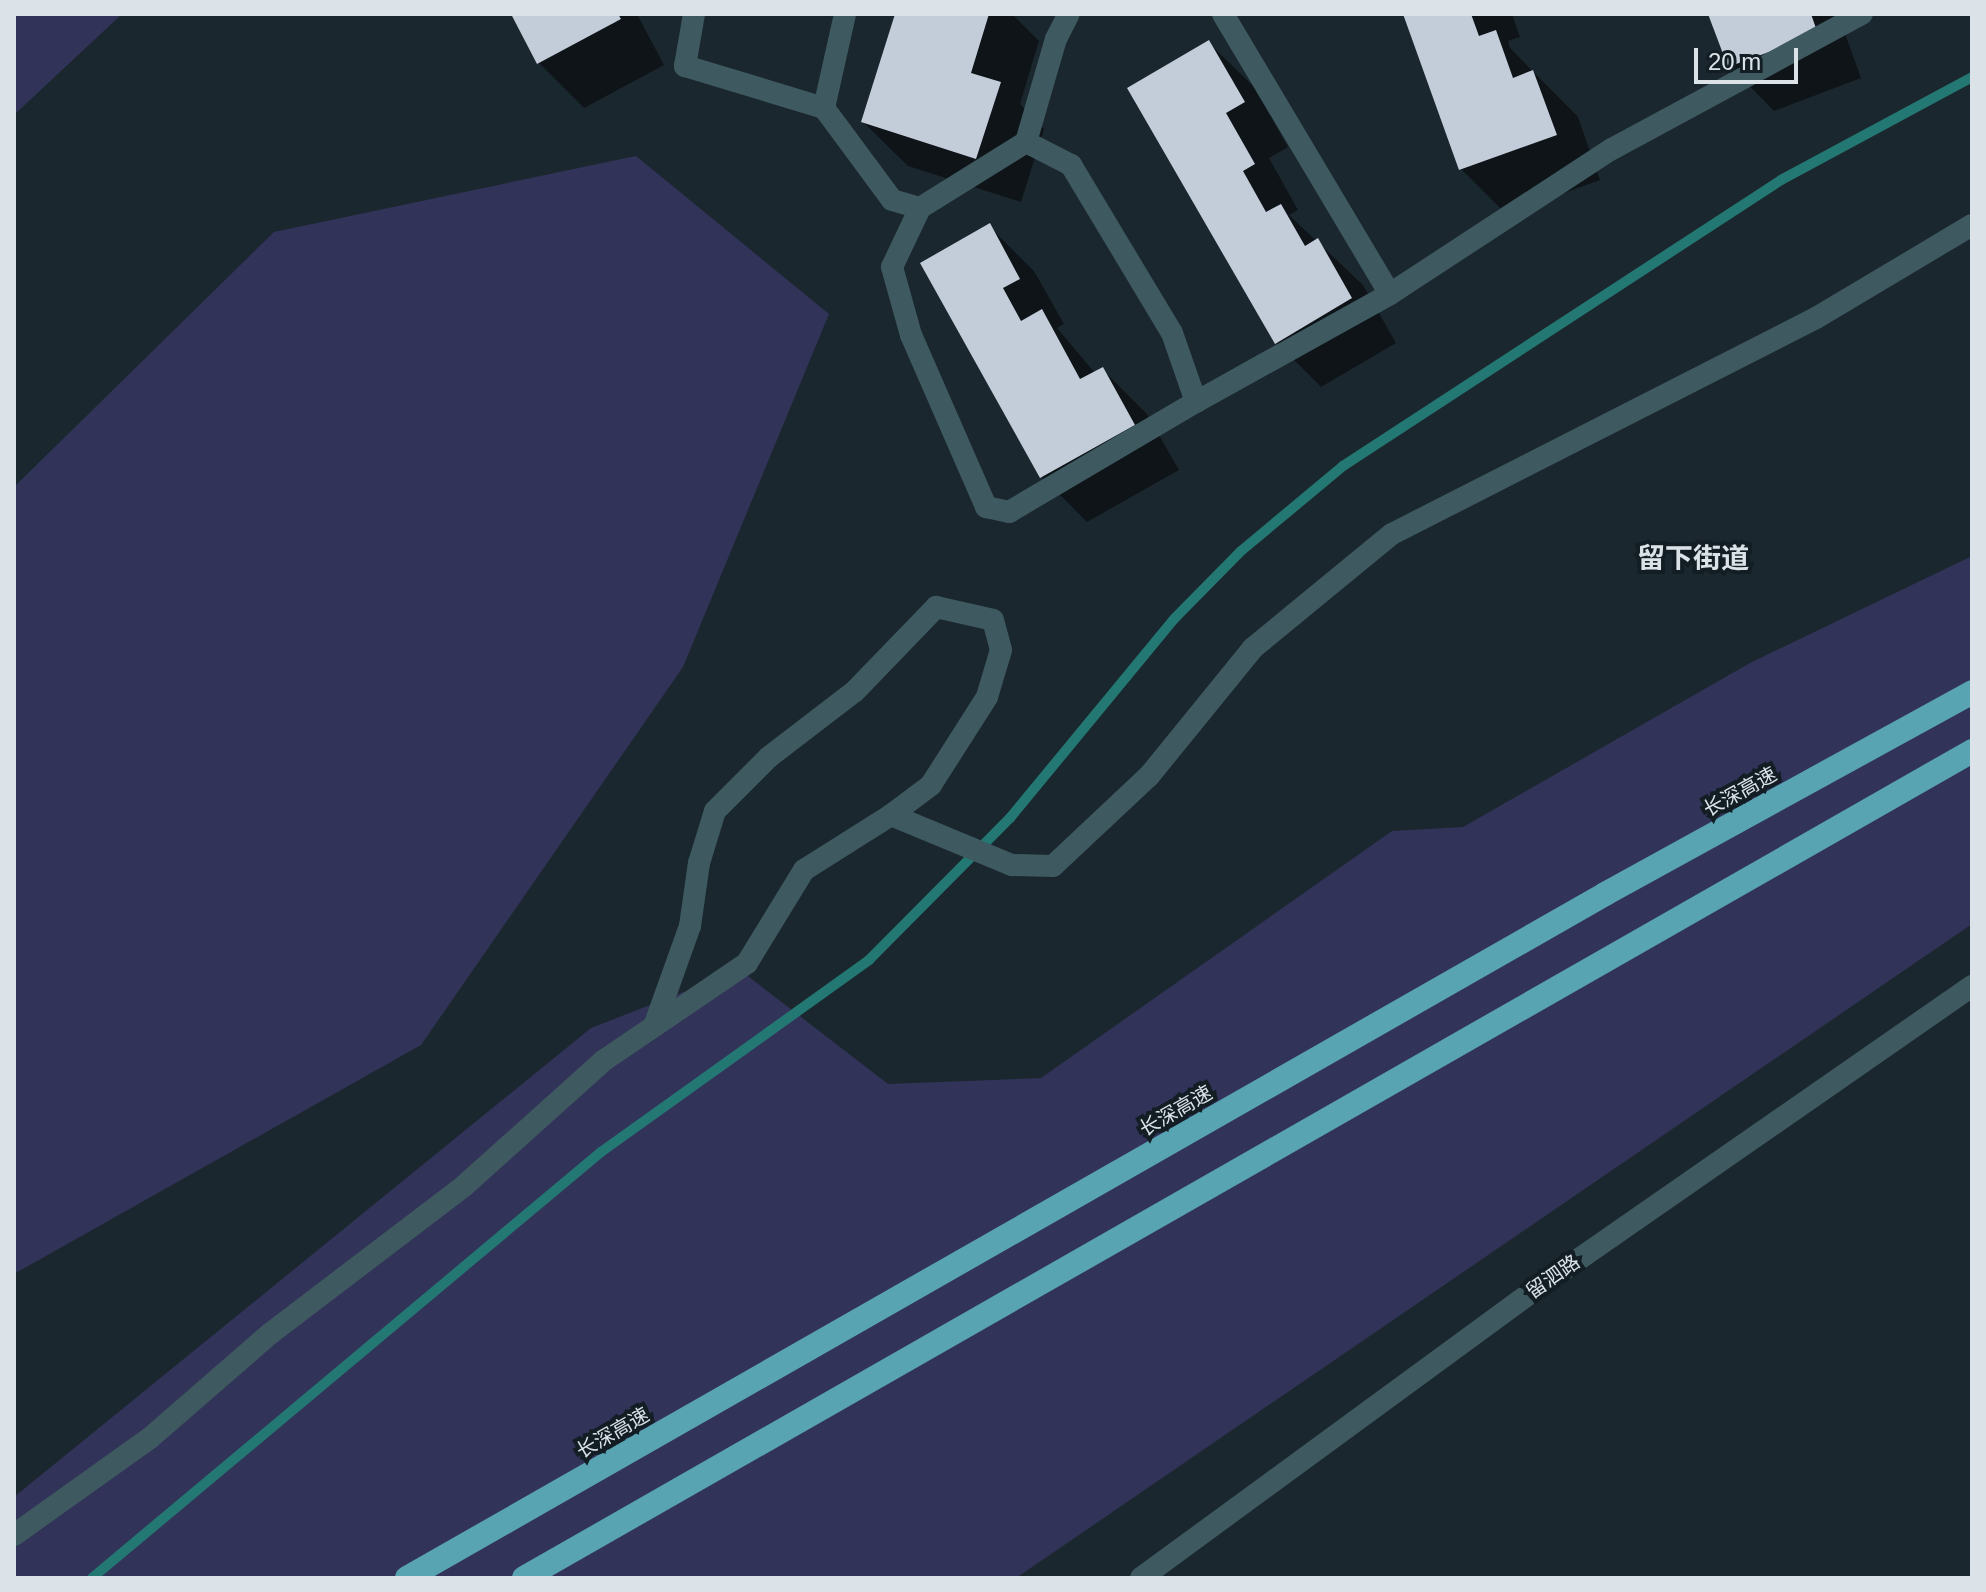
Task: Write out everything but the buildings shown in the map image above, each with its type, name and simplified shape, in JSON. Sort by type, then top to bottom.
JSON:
[{"type":"highway","name":"长深高速","points":[[407,1578],[1591,901],[1972,692]]},
{"type":"highway","points":[[524,1578],[1972,751]]},
{"type":"street","points":[[694,14],[685,66],[824,108],[892,200],[920,208]]},
{"type":"street","points":[[824,108],[845,14]]},
{"type":"street","points":[[1069,14],[1056,39],[1026,142],[920,208],[892,267],[911,335],[986,507],[1009,512],[1196,402],[1390,294],[1612,149],[1862,14]]},
{"type":"street","points":[[1223,14],[1390,294]]},
{"type":"street","points":[[1026,142],[1071,165],[1172,333],[1196,402]]},
{"type":"street","points":[[891,815],[1012,865],[1053,866],[1149,776],[1253,648],[1392,534],[1816,318],[1972,225]]},
{"type":"street","points":[[14,1535],[150,1438],[271,1333],[465,1185],[603,1061],[656,1021],[747,963],[804,870],[891,815],[931,785],[987,697],[1001,650],[993,620],[936,607],[855,691],[769,757],[715,811],[699,863],[690,926],[656,1021]]},
{"type":"street","name":"留泗路","points":[[1141,1578],[1533,1291],[1972,986]]},
{"type":"shaded area","points":[[14,14],[122,14],[14,115]]},
{"type":"shaded area","points":[[636,156],[829,314],[683,667],[421,1045],[14,1274],[14,487],[274,232]]},
{"type":"shaded area","points":[[1972,556],[1972,924],[1016,1578],[14,1578],[14,1497],[591,1028],[740,970],[888,1084],[1041,1078],[1392,831],[1463,827],[1750,663]]},
{"type":"waterway","points":[[92,1578],[601,1152],[869,960],[1010,818],[1175,618],[1241,551],[1343,466],[1781,180],[1972,77]]},
{"type":"district","name":"留下街道","points":[[1693,559]]}]
